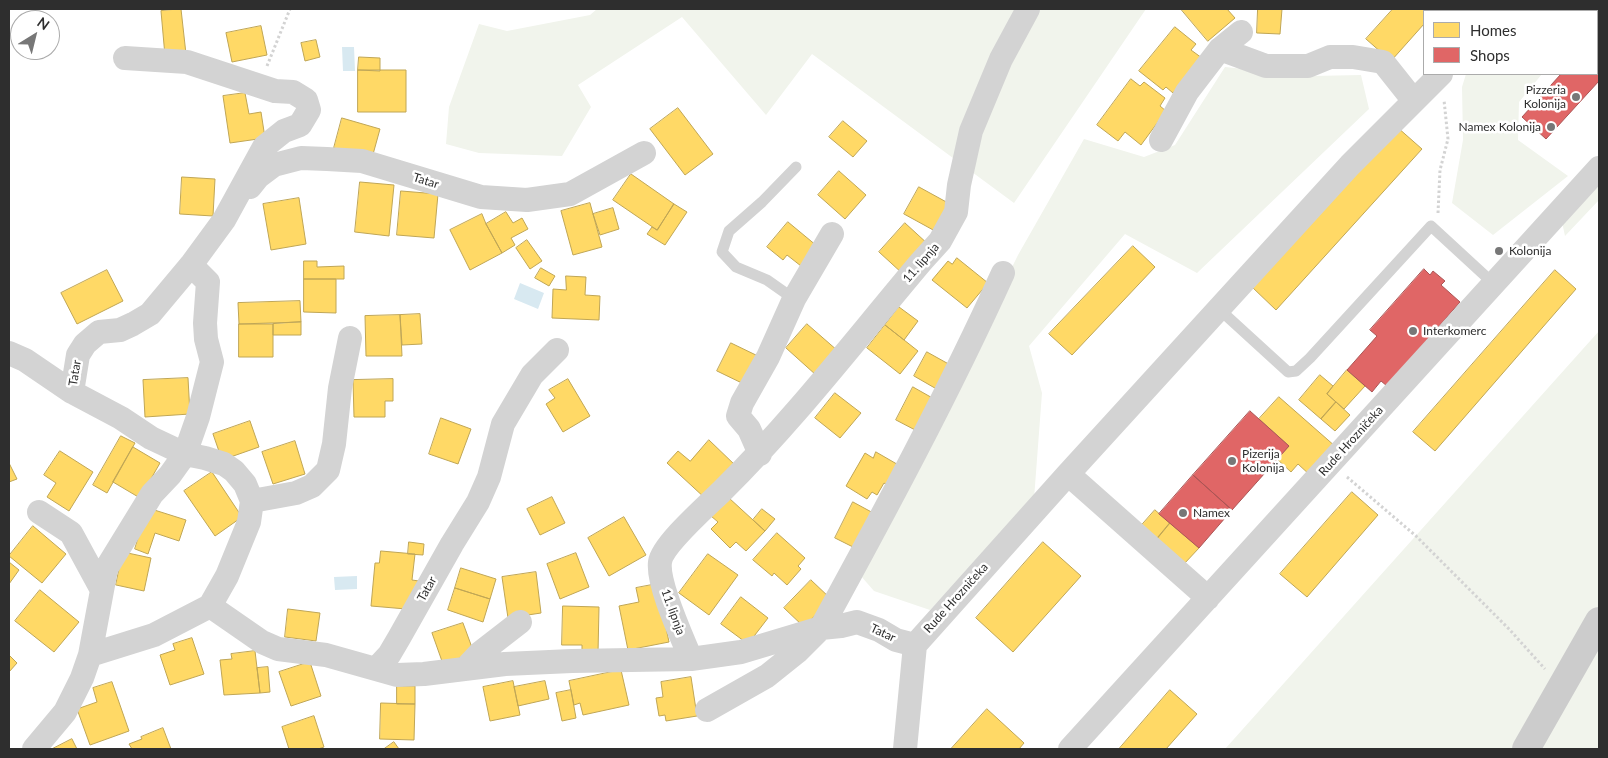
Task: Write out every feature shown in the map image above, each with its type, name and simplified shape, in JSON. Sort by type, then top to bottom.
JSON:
[{"type":"main road","points":[[1526,749],[1599,621]]},
{"type":"street","name":"11. lipnja","points":[[691,659],[663,586],[660,561],[668,547],[683,530],[760,454],[940,241],[956,212],[959,185],[971,131],[1000,60],[1028,9]]},
{"type":"street","points":[[1161,140],[1187,92],[1220,49],[1240,32]]},
{"type":"street","points":[[1220,49],[1266,66],[1308,66],[1330,57],[1352,57],[1383,62],[1414,101]]},
{"type":"street","name":"Tatar","points":[[125,58],[187,62],[275,91],[293,92],[306,100],[309,110],[300,125],[284,130],[264,147],[224,220]]},
{"type":"street","name":"Rude Hrozničeka","points":[[905,749],[915,644],[1350,165],[1439,75]]},
{"type":"street","name":"Tatar","points":[[72,392],[78,356],[85,344],[99,332],[120,330],[150,314],[191,265],[258,177],[274,165],[301,158],[362,161],[481,198],[526,200],[570,194],[644,153]]},
{"type":"street","name":"Rude Hrozničeka","points":[[1070,749],[1599,168]]},
{"type":"street","points":[[760,454],[749,429],[738,416],[742,403],[768,357],[794,299],[832,234]]},
{"type":"street","points":[[34,749],[65,712],[82,678],[90,655],[106,569],[152,494],[170,475],[185,454],[198,417],[212,362],[205,331],[208,282],[191,265]]},
{"type":"street","points":[[707,710],[767,676],[821,628],[917,449],[983,318],[1003,273]]},
{"type":"street","points":[[90,655],[154,635],[210,606],[226,576],[249,522],[252,501],[296,493],[312,486],[328,470],[334,444],[340,388],[350,338]]},
{"type":"street","name":"Tatar","points":[[376,669],[399,638],[478,502],[489,477],[504,424],[532,375],[557,350]]},
{"type":"street","name":"Tatar","points":[[9,353],[25,360],[72,392],[121,418],[151,438],[185,454],[224,464],[234,471],[245,484],[252,501]]},
{"type":"street","points":[[1068,474],[1208,598]]},
{"type":"street","points":[[39,512],[71,533],[102,590]]},
{"type":"street","name":"Tatar","points":[[210,606],[262,642],[278,649],[326,655],[397,675],[424,674],[505,664],[691,659],[741,652],[821,628],[857,622],[880,630],[896,640],[915,644]]},
{"type":"street","points":[[466,668],[480,653],[520,622]]},
{"type":"lane","points":[[794,299],[766,280],[736,267],[722,252],[729,231],[762,202],[796,167]]},
{"type":"lane","points":[[1219,309],[1288,372],[1296,371],[1310,358],[1431,226],[1494,284]]},
{"type":"path","points":[[260,86],[290,9]]},
{"type":"path","points":[[1431,226],[1438,214],[1440,170],[1448,139],[1446,110],[1440,75]]},
{"type":"path","points":[[1331,463],[1416,536],[1509,629],[1561,687]]},
{"type":"shaded area","points":[[597,9],[1146,9],[1014,203],[812,54],[766,115],[682,17],[578,85],[591,107],[562,156],[479,153],[446,144],[449,107],[479,24],[507,31],[590,15]]},
{"type":"shaded area","points":[[342,47],[354,47],[355,71],[343,71]]},
{"type":"shaded area","points":[[1225,67],[1312,76],[1361,75],[1369,109],[1197,273],[1125,234],[1029,346],[1042,393],[1034,499],[930,610],[874,591],[860,575],[1018,255],[1084,139],[1144,157],[1175,145]]},
{"type":"shaded area","points":[[1466,75],[1541,75],[1519,102],[1518,140],[1568,176],[1493,235],[1452,203],[1463,140],[1462,87]]},
{"type":"shaded area","points":[[1599,181],[1599,200],[1565,236],[1562,222]]},
{"type":"shaded area","points":[[520,283],[544,293],[538,309],[514,299]]},
{"type":"shaded area","points":[[1599,331],[1599,749],[1225,749]]},
{"type":"shaded area","points":[[357,576],[357,589],[335,590],[334,577]]},
{"type":"building: Homes","points":[[181,9],[186,54],[165,56],[161,11]]},
{"type":"building: Homes","points":[[1181,9],[1227,9],[1235,18],[1208,41]]},
{"type":"building: Homes","points":[[1258,9],[1282,9],[1280,34],[1257,33]]},
{"type":"building: Homes","points":[[1393,9],[1438,9],[1423,10],[1423,25],[1391,61],[1366,39]]},
{"type":"building: Homes","points":[[261,26],[267,55],[232,62],[226,33]]},
{"type":"building: Homes","points":[[1175,27],[1196,44],[1191,50],[1202,58],[1173,93],[1166,87],[1163,90],[1139,71]]},
{"type":"building: Homes","points":[[316,40],[320,57],[305,61],[301,43]]},
{"type":"building: Homes","points":[[359,57],[380,58],[380,71],[358,70]]},
{"type":"building: Homes","points":[[358,70],[406,70],[406,112],[358,112]]},
{"type":"building: Homes","points":[[1131,79],[1140,86],[1144,82],[1165,98],[1160,106],[1166,111],[1141,145],[1125,132],[1118,141],[1097,125]]},
{"type":"building: Homes","points":[[245,93],[249,114],[261,112],[265,138],[230,143],[223,96]]},
{"type":"building: Homes","points":[[678,108],[713,154],[685,175],[650,129]]},
{"type":"building: Homes","points":[[342,118],[380,129],[372,158],[334,148]]},
{"type":"building: Homes","points":[[843,121],[867,141],[853,157],[829,137]]},
{"type":"building: Homes","points":[[1397,127],[1422,149],[1276,310],[1252,287]]},
{"type":"building: Homes","points":[[839,171],[866,195],[845,219],[818,195]]},
{"type":"building: Homes","points":[[631,174],[674,204],[657,230],[613,200]]},
{"type":"building: Homes","points":[[182,177],[215,179],[213,216],[180,214]]},
{"type":"building: Homes","points":[[360,182],[394,185],[389,236],[355,232]]},
{"type":"building: Homes","points":[[919,187],[950,204],[935,231],[904,214]]},
{"type":"building: Homes","points":[[401,191],[438,194],[434,238],[397,235]]},
{"type":"building: Homes","points":[[299,198],[306,244],[271,250],[263,204]]},
{"type":"building: Homes","points":[[590,203],[602,247],[573,255],[561,211]]},
{"type":"building: Homes","points":[[674,204],[687,212],[665,245],[647,234],[652,227],[657,230]]},
{"type":"building: Homes","points":[[613,208],[619,229],[600,235],[593,214]]},
{"type":"building: Homes","points":[[506,212],[513,223],[522,218],[528,229],[511,238],[515,245],[502,253],[486,224]]},
{"type":"building: Homes","points":[[482,214],[502,253],[470,270],[450,230]]},
{"type":"building: Homes","points":[[788,222],[817,246],[801,266],[787,255],[783,260],[767,247]]},
{"type":"building: Homes","points":[[905,223],[929,245],[903,274],[879,252]]},
{"type":"building: Homes","points":[[527,240],[542,261],[530,269],[516,248]]},
{"type":"building: Homes","points":[[1133,246],[1155,267],[1072,355],[1049,334]]},
{"type":"building: Homes","points":[[957,258],[988,283],[967,308],[932,280],[948,261],[952,264]]},
{"type":"building: Homes","points":[[304,261],[317,261],[317,267],[344,266],[344,279],[304,279]]},
{"type":"building: Homes","points":[[541,268],[555,276],[549,286],[535,278]]},
{"type":"building: Homes","points":[[107,270],[123,301],[77,324],[61,293]]},
{"type":"building: Homes","points":[[1555,270],[1576,289],[1435,451],[1413,432]]},
{"type":"building: Homes","points":[[566,276],[586,277],[585,295],[600,296],[599,320],[552,318],[553,289],[566,290]]},
{"type":"building: Homes","points":[[304,279],[336,279],[336,313],[304,312]]},
{"type":"building: Homes","points":[[300,301],[301,322],[239,324],[238,303]]},
{"type":"building: Homes","points":[[899,307],[918,321],[904,340],[885,325]]},
{"type":"building: Homes","points":[[420,314],[422,344],[402,345],[400,315]]},
{"type":"building: Homes","points":[[400,315],[402,356],[366,356],[365,316]]},
{"type":"building: Homes","points":[[301,322],[301,335],[273,335],[273,324]]},
{"type":"building: Homes","points":[[239,324],[273,324],[273,357],[239,357]]},
{"type":"building: Homes","points":[[807,324],[838,351],[816,375],[786,348]]},
{"type":"building: Homes","points":[[885,325],[918,351],[900,374],[867,348]]},
{"type":"building: Homes","points":[[731,343],[760,357],[746,385],[717,371]]},
{"type":"building: Homes","points":[[927,352],[954,367],[940,391],[914,376]]},
{"type":"building: Homes","points":[[1347,370],[1365,386],[1344,409],[1327,394]]},
{"type":"building: Homes","points":[[1320,375],[1333,386],[1327,394],[1336,402],[1321,419],[1299,400]]},
{"type":"building: Homes","points":[[188,378],[190,414],[145,417],[143,380]]},
{"type":"building: Homes","points":[[393,379],[393,401],[385,401],[385,417],[354,417],[353,380]]},
{"type":"building: Homes","points":[[568,379],[590,416],[563,432],[546,404],[555,398],[549,390]]},
{"type":"building: Homes","points":[[913,387],[936,400],[919,432],[896,420]]},
{"type":"building: Homes","points":[[835,393],[861,413],[840,438],[815,418]]},
{"type":"building: Homes","points":[[1279,397],[1336,447],[1311,476],[1298,464],[1291,472],[1277,459],[1289,446],[1259,419]]},
{"type":"building: Homes","points":[[1336,402],[1350,415],[1335,431],[1321,419]]},
{"type":"building: Homes","points":[[441,418],[471,429],[458,464],[429,454]]},
{"type":"building: Homes","points":[[250,421],[259,447],[222,460],[213,434]]},
{"type":"building: Homes","points":[[121,436],[135,443],[107,493],[93,485]]},
{"type":"building: Homes","points":[[709,440],[736,466],[706,499],[667,463],[678,451],[690,461]]},
{"type":"building: Homes","points":[[295,441],[305,474],[273,484],[262,452]]},
{"type":"building: Homes","points":[[133,447],[160,463],[140,498],[113,482]]},
{"type":"building: Homes","points":[[60,451],[93,472],[69,511],[47,497],[56,483],[44,475]]},
{"type":"building: Homes","points":[[876,452],[902,467],[890,487],[884,483],[877,495],[872,492],[867,499],[846,486],[865,453],[873,458]]},
{"type":"building: Homes","points":[[9,463],[17,479],[9,482]]},
{"type":"building: Homes","points":[[212,472],[242,517],[215,536],[184,491]]},
{"type":"building: Homes","points":[[1352,492],[1378,515],[1307,597],[1280,574]]},
{"type":"building: Homes","points":[[552,497],[565,523],[540,535],[527,509]]},
{"type":"building: Homes","points":[[729,498],[765,531],[746,551],[736,542],[730,548],[711,529],[718,522],[711,516]]},
{"type":"building: Homes","points":[[853,502],[877,515],[859,550],[835,538]]},
{"type":"building: Homes","points":[[148,508],[186,520],[179,541],[155,533],[148,554],[135,549]]},
{"type":"building: Homes","points":[[762,509],[775,519],[765,531],[753,520]]},
{"type":"building: Homes","points":[[1155,510],[1170,523],[1156,540],[1141,526]]},
{"type":"building: Homes","points":[[624,517],[646,555],[609,576],[588,538]]},
{"type":"building: Homes","points":[[1170,523],[1199,548],[1184,564],[1156,540]]},
{"type":"building: Homes","points":[[33,526],[66,554],[42,583],[9,556]]},
{"type":"building: Homes","points":[[777,533],[805,558],[798,566],[801,569],[787,585],[774,573],[772,576],[753,560]]},
{"type":"building: Homes","points":[[409,542],[424,544],[423,555],[408,554]]},
{"type":"building: Homes","points":[[1043,542],[1081,576],[1013,652],[976,618]]},
{"type":"building: Homes","points":[[381,551],[415,554],[412,580],[419,581],[406,609],[371,606],[375,563],[379,563]]},
{"type":"building: Homes","points":[[123,552],[151,558],[144,591],[116,585]]},
{"type":"building: Homes","points":[[576,553],[589,587],[560,599],[547,564]]},
{"type":"building: Homes","points":[[708,554],[738,575],[709,615],[679,593]]},
{"type":"building: Homes","points":[[9,562],[19,570],[9,584]]},
{"type":"building: Homes","points":[[461,568],[496,579],[490,599],[455,588]]},
{"type":"building: Homes","points":[[536,572],[541,613],[508,618],[502,577]]},
{"type":"building: Homes","points":[[811,580],[831,599],[804,627],[784,608]]},
{"type":"building: Homes","points":[[657,584],[669,642],[628,650],[619,606],[639,602],[636,588]]},
{"type":"building: Homes","points":[[455,588],[490,599],[483,622],[448,610]]},
{"type":"building: Homes","points":[[40,590],[79,622],[54,652],[15,621]]},
{"type":"building: Homes","points":[[741,597],[768,618],[748,644],[721,624]]},
{"type":"building: Homes","points":[[563,606],[599,607],[598,653],[582,653],[582,645],[562,645]]},
{"type":"building: Homes","points":[[288,609],[320,613],[316,641],[285,637]]},
{"type":"building: Homes","points":[[463,623],[474,653],[443,664],[432,633]]},
{"type":"building: Homes","points":[[192,638],[204,674],[170,685],[160,655],[175,650],[173,644]]},
{"type":"building: Homes","points":[[255,651],[260,693],[224,695],[220,660],[232,659],[231,654]]},
{"type":"building: Homes","points":[[9,655],[17,663],[9,672]]},
{"type":"building: Homes","points":[[310,662],[321,696],[291,706],[279,672]]},
{"type":"building: Homes","points":[[268,667],[270,692],[260,693],[257,668]]},
{"type":"building: Homes","points":[[621,670],[629,705],[583,715],[580,703],[574,705],[569,681]]},
{"type":"building: Homes","points":[[691,677],[697,716],[666,721],[665,715],[659,716],[656,698],[663,697],[661,682]]},
{"type":"building: Homes","points":[[513,681],[520,715],[490,721],[483,687]]},
{"type":"building: Homes","points":[[545,681],[549,699],[518,706],[514,687]]},
{"type":"building: Homes","points":[[112,682],[129,731],[90,745],[77,709],[97,702],[93,688]]},
{"type":"building: Homes","points":[[397,686],[415,686],[415,704],[397,704]]},
{"type":"building: Homes","points":[[571,690],[576,718],[562,721],[556,693]]},
{"type":"building: Homes","points":[[1170,690],[1197,714],[1166,749],[1119,749]]},
{"type":"building: Homes","points":[[381,703],[415,704],[414,740],[380,739]]},
{"type":"building: Homes","points":[[987,709],[1024,743],[1019,749],[951,749]]},
{"type":"building: Homes","points":[[314,716],[324,747],[318,749],[289,749],[282,727]]},
{"type":"building: Homes","points":[[163,728],[171,749],[132,749],[129,744],[142,739],[141,737]]},
{"type":"building: Homes","points":[[72,739],[77,749],[52,749]]},
{"type":"building: Homes","points":[[394,742],[399,749],[384,749]]},
{"type":"building: Shops","points":[[1599,32],[1599,81],[1546,139],[1522,117],[1560,75],[1598,75]]},
{"type":"building: Shops","points":[[1424,269],[1430,275],[1433,271],[1445,281],[1441,285],[1460,302],[1387,386],[1381,381],[1372,392],[1347,370],[1377,336],[1370,330]]},
{"type":"building: Shops","points":[[1250,411],[1289,446],[1232,510],[1193,475]]},
{"type":"building: Shops","points":[[1193,475],[1232,510],[1199,548],[1159,514]]},
{"type":"place","name":"Pizzeria Kolonija","points":[[1576,97]]},
{"type":"place","name":"Namex Kolonija","points":[[1551,127]]},
{"type":"place","name":"Kolonija","points":[[1499,251]]},
{"type":"place","name":"Interkomerc","points":[[1413,331]]},
{"type":"place","name":"Pizerija Kolonija","points":[[1232,461]]},
{"type":"place","name":"Namex","points":[[1183,513]]}]
